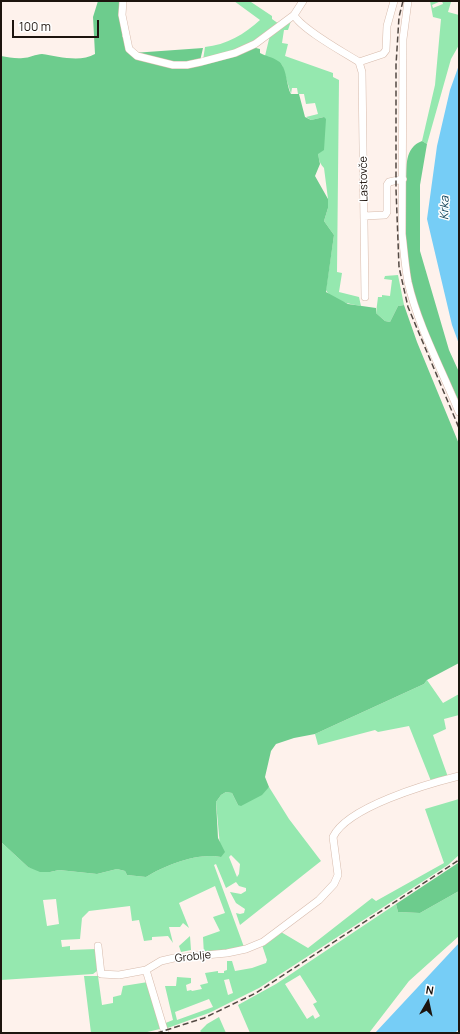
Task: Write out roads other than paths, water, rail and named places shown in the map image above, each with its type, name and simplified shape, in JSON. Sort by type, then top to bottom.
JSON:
[{"type":"street","points":[[123,1],[122,15],[130,49],[137,56],[173,65],[188,65],[235,53],[255,44],[294,15],[303,1]]},
{"type":"street","points":[[294,15],[300,22],[323,39],[359,62],[383,54],[386,50],[388,26],[394,1]]},
{"type":"street","points":[[408,1],[402,39],[402,234],[408,283],[418,313],[459,412]]},
{"type":"street","name":"Lastovče","points":[[359,62],[362,72],[365,297]]},
{"type":"street","points":[[364,216],[384,215],[387,212],[389,182],[403,179]]},
{"type":"street","name":"Groblje","points":[[98,946],[101,974],[119,975],[146,970],[161,961],[174,958],[227,953],[246,949],[263,942],[319,900],[334,884],[338,875],[333,837],[341,825],[358,814],[412,789],[459,776]]},
{"type":"street","points":[[146,970],[165,1033]]},
{"type":"water","name":"Krka","points":[[459,65],[459,344],[452,325],[427,219],[437,146],[450,90]]},
{"type":"water","points":[[459,943],[459,1029],[455,1033],[375,1033]]},
{"type":"railway","points":[[403,1],[399,17],[396,65],[396,189],[399,267],[408,307],[459,428]]},
{"type":"railway","points":[[157,1033],[204,1018],[256,993],[459,860]]}]
